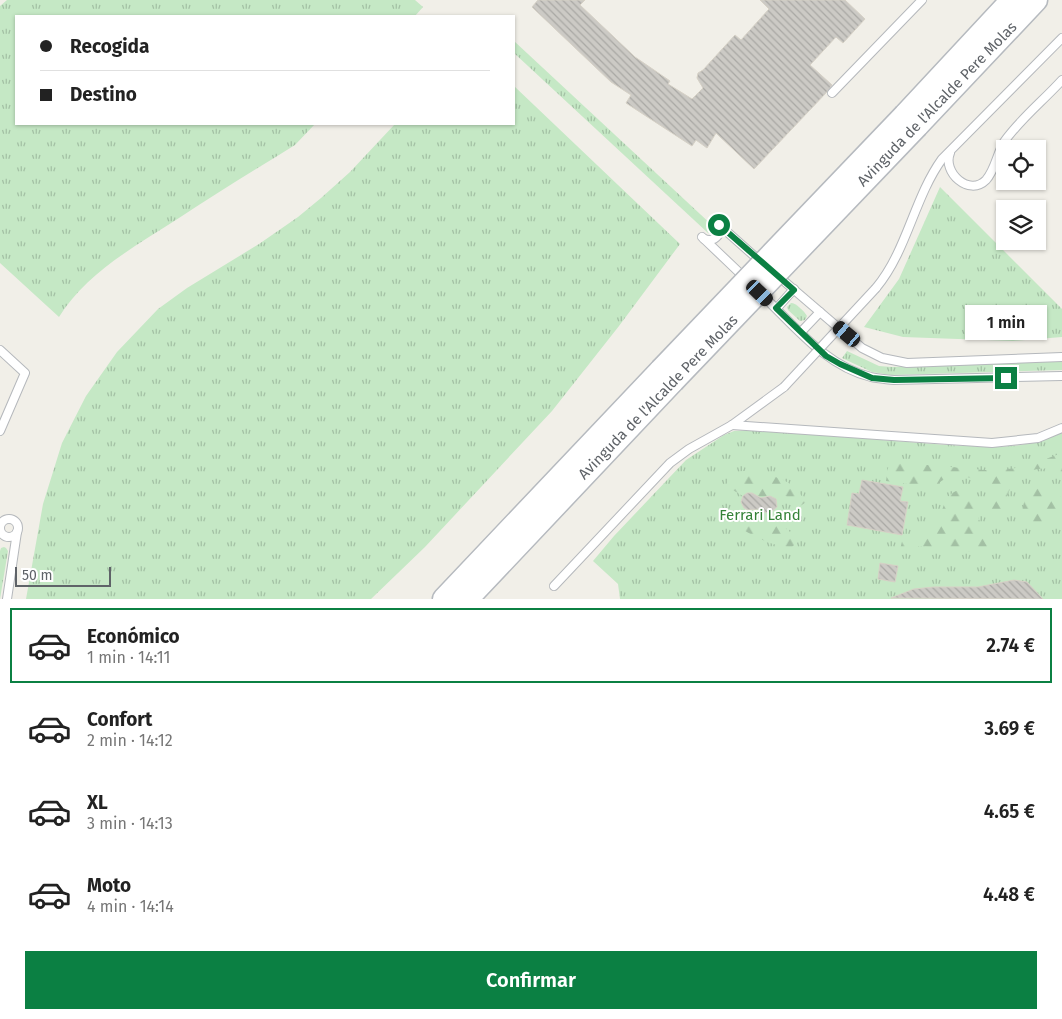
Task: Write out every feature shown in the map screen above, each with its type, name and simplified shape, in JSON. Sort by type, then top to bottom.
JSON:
[{"type":"street","name":"Avinguda de l'Alcalde Pere Molas","points":[[911,120],[1012,0]]},
{"type":"street","name":"Avinguda de l'Alcalde Pere Molas","points":[[444,599],[667,375],[911,120],[1036,0]]},
{"type":"street","name":"Avinguda de l'Alcalde Pere Molas","points":[[466,599],[667,375]]},
{"type":"lane","points":[[832,93],[922,0]]},
{"type":"lane","points":[[554,586],[561,581],[670,463],[689,449],[732,425],[784,386],[876,288],[888,270],[933,174],[942,159],[1062,38]]},
{"type":"lane","points":[[952,149],[948,160],[951,172],[967,185],[976,186],[981,184],[988,177],[1005,141],[1062,80]]},
{"type":"lane","points":[[1062,357],[896,362],[872,354],[862,348],[716,222],[720,229],[717,237],[709,240],[702,237],[826,356],[847,368],[872,378],[894,380],[1062,376]]},
{"type":"lane","points":[[776,308],[794,290]]},
{"type":"lane","points":[[801,332],[820,312]]},
{"type":"lane","points":[[0,350],[25,374],[0,431]]},
{"type":"lane","points":[[732,425],[992,443],[1038,438],[1062,428]]},
{"type":"lane","points":[[7,599],[18,526],[12,520],[5,520],[0,528],[3,534],[8,536],[13,536],[17,532]]},
{"type":"green space","points":[[7,0],[415,0],[423,7],[416,15],[15,15],[15,125],[314,125],[295,145],[113,261],[84,286],[59,317],[0,263],[0,6]]},
{"type":"green space","points":[[515,42],[714,227],[715,233],[708,233],[515,54]]},
{"type":"green space","points":[[515,87],[680,244],[552,411],[425,547],[371,599],[26,599],[43,504],[62,443],[86,396],[117,352],[158,309],[187,288],[259,244],[298,217],[350,172],[394,125],[515,125]]},
{"type":"green space","points":[[940,187],[996,243],[996,250],[1003,250],[1062,309],[1062,337],[1013,341],[903,337],[864,327],[899,279]]},
{"type":"green space","points":[[791,303],[804,312],[807,316],[805,320],[800,321],[788,310],[787,307]]},
{"type":"green space","points":[[847,351],[879,366],[1062,361],[1062,370],[891,375],[872,372],[842,358]]},
{"type":"green space","name":"Ferrari Land","points":[[753,430],[947,445],[998,447],[1021,445],[1062,432],[1062,599],[620,599],[618,584],[593,561],[686,460],[724,435],[734,431]]},
{"type":"green space","points":[[1062,453],[1062,473],[1048,469],[1033,470],[1019,477],[1014,482],[1007,496],[1004,521],[994,515],[986,489],[969,477],[955,476],[937,485],[922,486],[886,481],[888,468],[894,462],[1000,470],[1024,467]]},
{"type":"green space","points":[[745,471],[773,476],[787,482],[800,493],[806,502],[799,507],[794,506],[790,498],[785,496],[776,499],[770,496],[763,497],[760,501],[751,493],[743,496],[726,486],[730,473]]},
{"type":"green space","points":[[1040,486],[1053,488],[1062,498],[1059,516],[1056,521],[1045,525],[1021,522],[1023,505],[1027,496]]},
{"type":"green space","points":[[956,491],[966,492],[971,497],[983,526],[990,533],[1002,537],[994,549],[984,553],[919,546],[900,550],[903,537],[921,533],[930,528],[938,519],[947,498]]},
{"type":"green space","points":[[729,512],[745,521],[784,527],[800,540],[792,547],[767,542],[729,521]]},
{"type":"green space","points":[[4,547],[8,551],[0,599],[0,551]]},
{"type":"building","points":[[538,0],[585,0],[580,5],[635,57],[670,81],[668,84],[692,99],[703,88],[697,78],[698,73],[735,35],[741,40],[769,9],[760,0],[845,0],[865,19],[843,43],[836,37],[810,65],[832,85],[754,169],[716,133],[707,148],[696,140],[692,146],[626,103],[631,95],[611,82],[532,7]]},
{"type":"building","points":[[862,480],[903,487],[900,501],[908,502],[902,535],[847,525],[852,493],[859,494]]},
{"type":"building","points":[[747,493],[752,493],[761,498],[770,496],[776,499],[777,507],[767,513],[759,509],[748,510],[744,508],[741,502],[743,496]]},
{"type":"building","points":[[880,563],[898,566],[895,582],[878,579]]},
{"type":"building","points":[[1014,580],[1027,582],[1043,599],[891,598],[914,589],[978,587]]},
{"type":"route","points":[[719,225],[716,222],[794,290],[776,308],[826,356],[855,372],[872,378],[894,380],[1006,378]]}]
